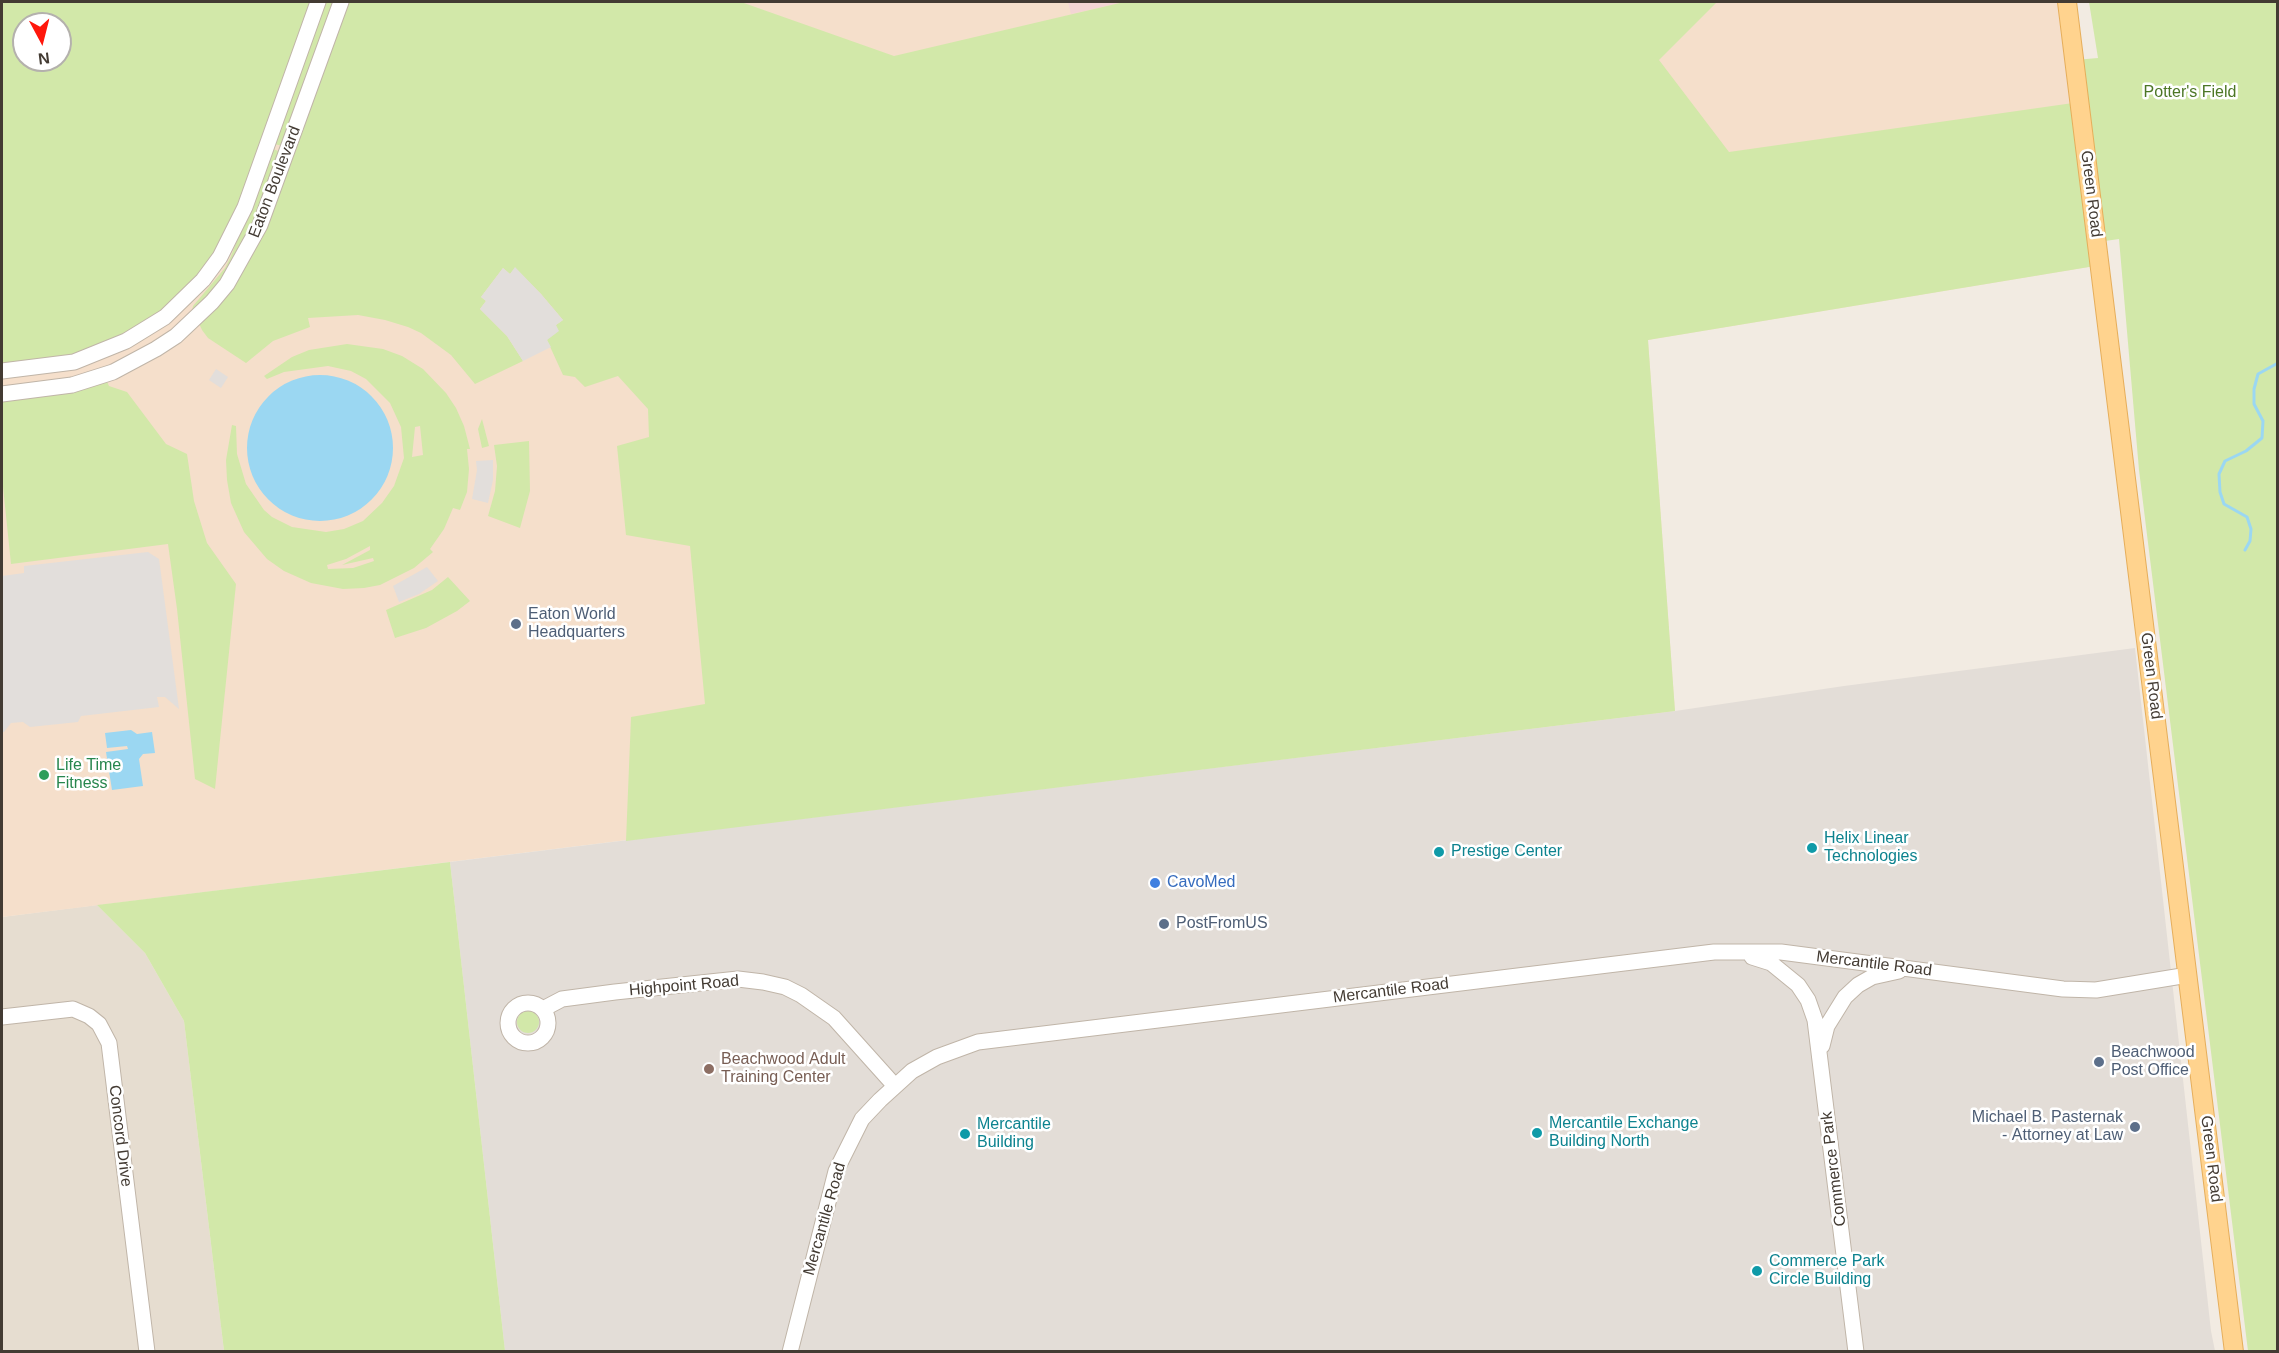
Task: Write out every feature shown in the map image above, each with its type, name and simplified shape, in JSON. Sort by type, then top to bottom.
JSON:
[{"type":"main road","name":"Green Road","points":[[2067,2],[2234,1352]]},
{"type":"street","name":"Eaton Boulevard","points":[[2,371],[74,362],[126,341],[165,317],[203,280],[220,257],[245,207],[318,2]]},
{"type":"street","name":"Eaton Boulevard","points":[[2,394],[72,385],[113,372],[176,336],[212,302],[227,284],[260,225],[341,2]]},
{"type":"street","name":"Mercantile Road","points":[[790,1352],[836,1171],[862,1119],[912,1071],[937,1057],[978,1042],[1732,951],[1781,952],[2063,989],[2088,990],[2188,975]]},
{"type":"street","name":"Commerce Park","points":[[1732,951],[1771,963],[1798,985],[1808,1000],[1815,1020],[1856,1352]]},
{"type":"street","name":"Commerce Park","points":[[1821,1059],[1827,1026],[1845,997],[1858,985],[1872,977],[1911,969]]},
{"type":"street","name":"Highpoint Road","points":[[543,1008],[562,999],[718,980],[738,979],[763,982],[793,991],[834,1018],[895,1086]]},
{"type":"street","name":"Concord Drive","points":[[2,1017],[73,1009],[99,1024],[109,1043],[147,1352]]},
{"type":"shaded area","points":[[2,2],[2067,2],[2101,265],[1648,340],[1675,711],[2,917]]},
{"type":"shaded area","points":[[1068,2],[1124,2],[1071,14]]},
{"type":"shaded area","points":[[515,267],[563,320],[556,325],[559,331],[547,340],[551,347],[523,361],[507,336],[480,309],[486,301],[481,297],[503,268],[510,274]]},
{"type":"shaded area","points":[[216,369],[228,377],[221,388],[209,380]]},
{"type":"shaded area","points":[[493,460],[493,480],[488,503],[472,499],[477,470],[476,461]]},
{"type":"shaded area","points":[[148,552],[159,559],[179,709],[165,697],[157,697],[159,707],[81,716],[78,722],[30,727],[23,722],[11,723],[2,732],[2,576],[24,573],[24,566]]},
{"type":"shaded area","points":[[427,567],[438,581],[419,594],[399,602],[393,586]]},
{"type":"shaded area","points":[[2135,648],[2215,1351],[505,1351],[450,862],[1675,711],[1844,686]]},
{"type":"shaded area","points":[[97,905],[145,953],[184,1021],[224,1351],[2,1351],[2,917]]},
{"type":"green space","points":[[2,2],[318,2],[245,207],[185,300],[102,352],[2,371]]},
{"type":"green space","points":[[325,2],[335,2],[283,146],[274,144]]},
{"type":"green space","name":"Potter's Field","points":[[341,2],[741,2],[894,56],[1124,2],[1717,2],[1659,60],[1729,152],[2080,102],[2075,60],[2098,58],[2089,2],[2277,2],[2277,1351],[2248,1351],[2139,470],[2119,239],[2098,242],[2101,265],[1648,340],[1675,711],[626,841],[631,717],[705,704],[690,546],[626,535],[617,446],[649,437],[648,409],[618,376],[585,387],[575,377],[563,375],[547,340],[556,325],[563,320],[515,268],[510,274],[503,268],[481,297],[486,301],[480,309],[507,336],[523,361],[475,384],[451,355],[421,333],[385,320],[358,315],[308,318],[310,327],[273,341],[246,363],[208,338],[196,317],[251,244]]},
{"type":"green space","points":[[273,149],[281,152],[250,233],[220,285],[192,311],[193,306],[225,268],[231,256]]},
{"type":"green space","points":[[347,344],[383,349],[402,356],[423,369],[446,393],[464,426],[470,449],[467,449],[469,469],[467,492],[460,510],[453,508],[444,529],[430,549],[433,552],[414,568],[380,585],[343,589],[311,583],[284,571],[267,559],[244,532],[231,503],[226,460],[232,425],[236,426],[237,454],[246,484],[264,510],[272,517],[292,527],[326,532],[344,529],[363,521],[382,503],[394,486],[404,458],[401,427],[390,403],[366,379],[351,371],[328,366],[284,372],[267,379],[264,376],[292,357],[309,350]],"holes":[[[420,426],[423,455],[412,457],[415,427]],[[370,546],[370,550],[342,565],[373,558],[374,561],[353,568],[328,569],[327,565],[346,559]]]},
{"type":"green space","points":[[104,375],[109,386],[127,392],[166,444],[187,454],[194,501],[207,543],[236,584],[215,789],[195,779],[168,544],[11,564],[2,477],[2,394]]},
{"type":"green space","points":[[482,419],[489,446],[482,448],[478,429]]},
{"type":"green space","points":[[529,441],[530,491],[520,528],[488,516],[495,491],[497,466],[494,445]]},
{"type":"green space","points":[[448,577],[470,601],[426,628],[395,638],[386,610],[432,590]]},
{"type":"green space","points":[[450,862],[505,1351],[224,1351],[184,1021],[145,953],[97,905]]},
{"type":"green space","points":[[528,1011],[536,1014],[539,1022],[536,1030],[528,1033],[520,1030],[517,1022],[520,1014]]},
{"type":"water","points":[[320,375],[334,376],[348,381],[361,387],[372,396],[381,407],[387,420],[392,434],[392,462],[387,476],[381,489],[372,500],[361,509],[348,515],[334,520],[320,521],[306,520],[292,515],[279,509],[268,500],[259,489],[253,476],[248,462],[247,448],[248,434],[253,420],[259,407],[268,396],[279,387],[292,381],[306,376]]},
{"type":"water","points":[[131,730],[137,734],[152,732],[155,753],[143,754],[139,759],[143,786],[112,790],[106,752],[128,749],[127,746],[107,748],[105,733]]},
{"type":"waterway","points":[[2245,550],[2250,541],[2251,529],[2247,517],[2224,504],[2220,492],[2219,474],[2225,461],[2246,451],[2262,438],[2263,421],[2254,404],[2254,389],[2258,374],[2278,363]]},
{"type":"place","name":"Eaton World Headquarters","points":[[516,624]]},
{"type":"place","name":"Life Time Fitness","points":[[44,775]]},
{"type":"place","name":"Helix Linear Technologies","points":[[1812,848]]},
{"type":"place","name":"Prestige Center","points":[[1439,852]]},
{"type":"place","name":"CavoMed","points":[[1155,883]]},
{"type":"place","name":"PostFromUS","points":[[1164,924]]},
{"type":"place","name":"Beachwood Post Office","points":[[2099,1062]]},
{"type":"place","name":"Beachwood Adult Training Center","points":[[709,1069]]},
{"type":"place","name":"Michael B. Pasternak - Attorney at Law","points":[[2135,1127]]},
{"type":"place","name":"Mercantile Exchange Building North","points":[[1537,1133]]},
{"type":"place","name":"Mercantile Building","points":[[965,1134]]},
{"type":"place","name":"Commerce Park Circle Building","points":[[1757,1271]]}]
